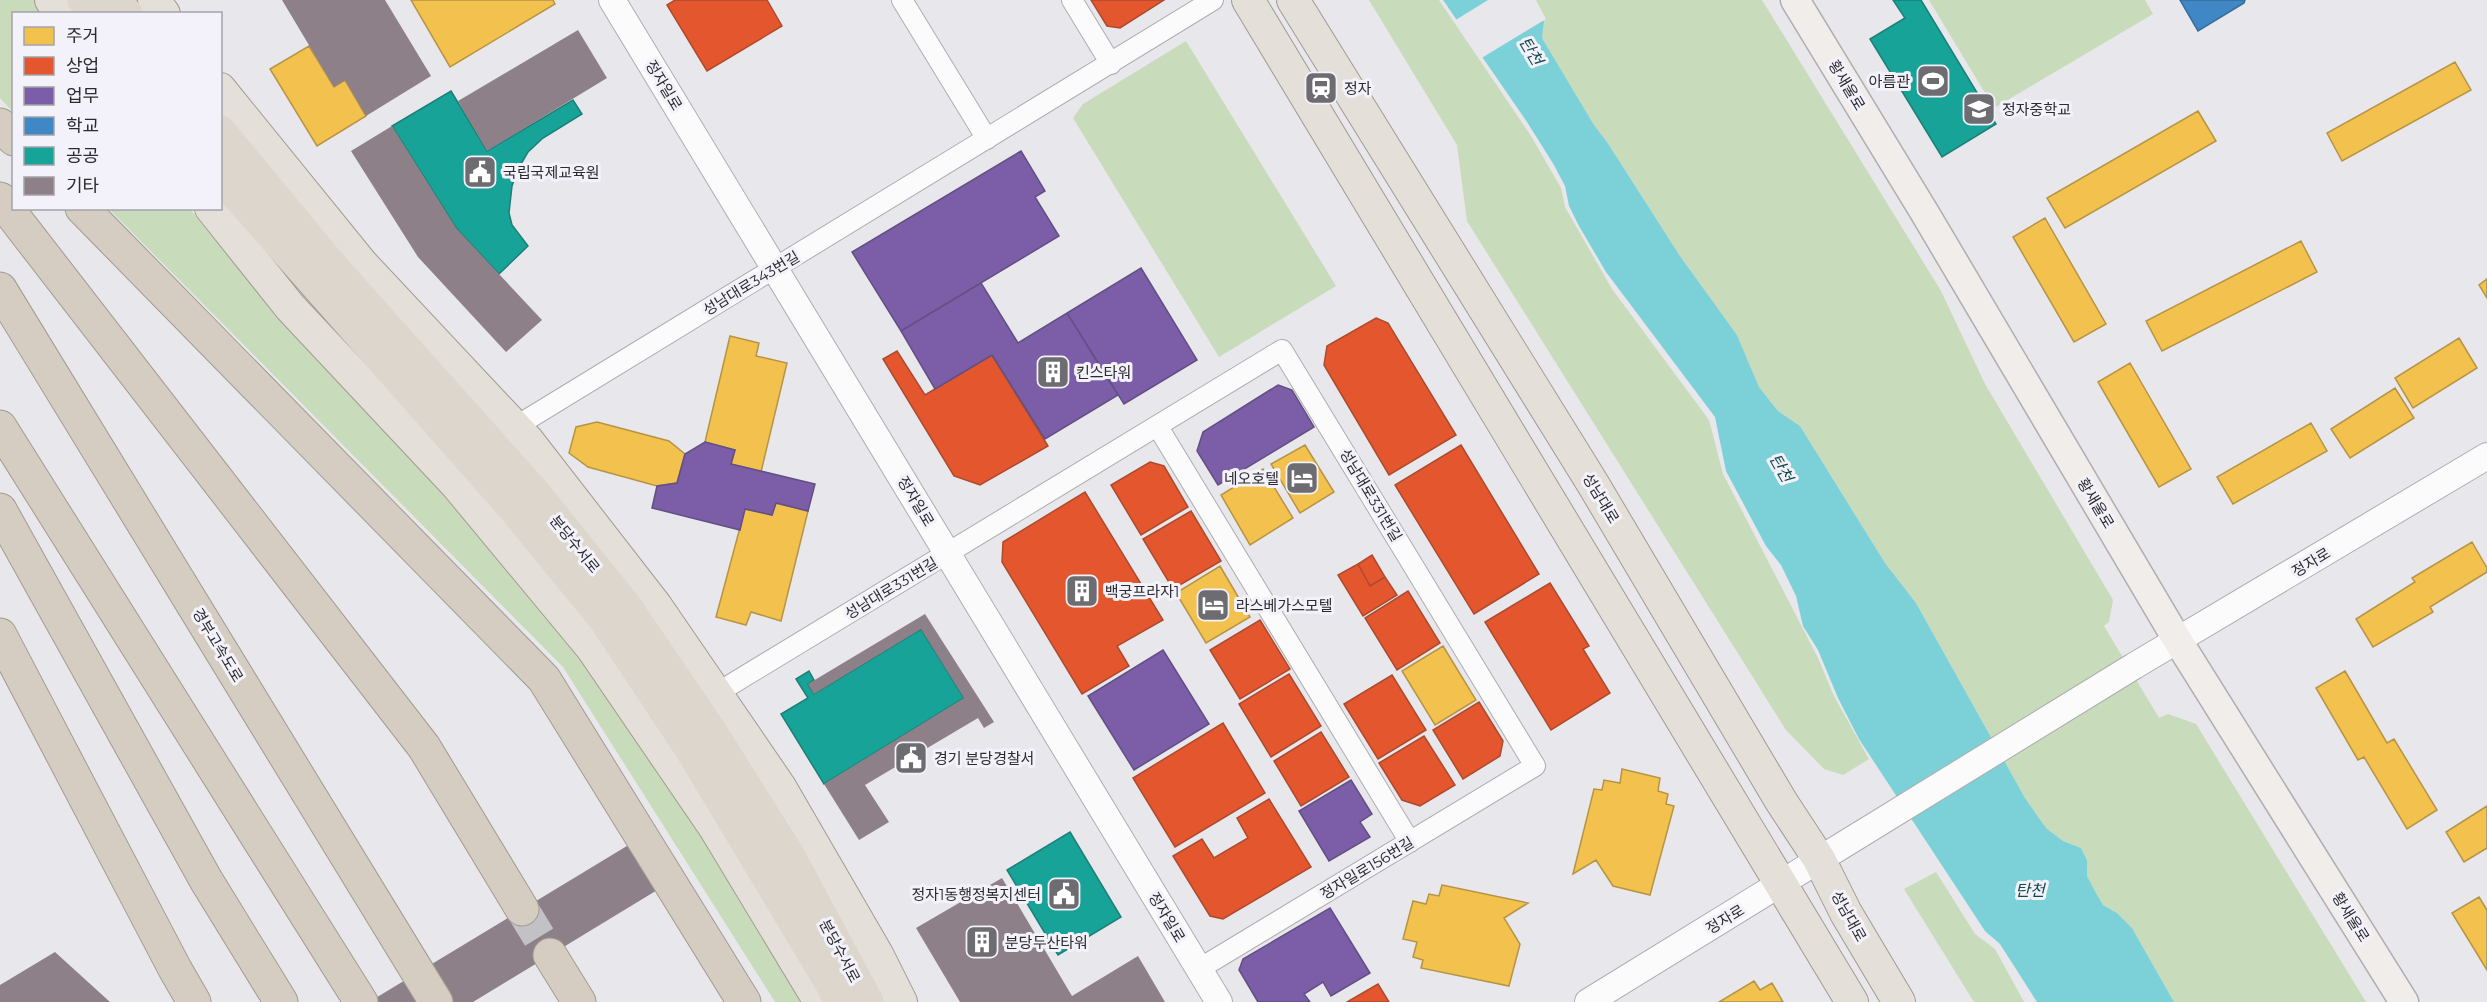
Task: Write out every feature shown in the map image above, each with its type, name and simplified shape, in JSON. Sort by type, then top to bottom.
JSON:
[{"type":"highway","points":[[0,125],[12,137]]},
{"type":"highway","name":"분당수서로","points":[[222,134],[331,266],[534,493],[625,606],[710,731],[788,855],[867,1002]]},
{"type":"highway","name":"분당수서로","points":[[223,191],[515,509],[605,619],[690,747],[832,984],[840,1002]]},
{"type":"highway","points":[[0,199],[423,747],[522,909]]},
{"type":"highway","points":[[84,210],[544,679],[744,1002]]},
{"type":"highway","name":"경부고속도로","points":[[0,289],[436,1002]]},
{"type":"highway","points":[[0,427],[361,1002]]},
{"type":"highway","points":[[0,510],[200,869],[281,1002]]},
{"type":"highway","points":[[0,635],[194,1002]]},
{"type":"highway","points":[[550,955],[579,1002]]},
{"type":"main road","points":[[1248,0],[1852,1002]]},
{"type":"main road","name":"성남대로","points":[[1293,0],[1364,111],[1593,484],[1781,801],[1819,859],[1846,913],[1899,1002]]},
{"type":"main road","name":"황새울로","points":[[1795,0],[1926,215],[2178,641],[2404,1002]]},
{"type":"main road","points":[[222,91],[362,264],[515,427],[656,606],[780,787],[878,956],[901,1002]]},
{"type":"main road","points":[[223,191],[290,307],[456,484],[592,648],[715,828],[820,1002]]},
{"type":"street","name":"정자일로","points":[[612,0],[1219,1002]]},
{"type":"street","points":[[902,0],[987,139]]},
{"type":"street","points":[[1072,0],[1111,64]]},
{"type":"street","name":"성남대로343번길","points":[[515,427],[1213,0]]},
{"type":"street","name":"성남대로331번길","points":[[717,693],[1282,350],[1535,766]]},
{"type":"street","points":[[1158,427],[1410,842]]},
{"type":"street","name":"정자로","points":[[1588,1002],[2134,666],[2487,456]]},
{"type":"street","name":"정자일로156번길","points":[[1199,969],[1535,766]]},
{"type":"green space","points":[[0,0],[34,0],[42,12],[12,12],[12,111],[0,98]]},
{"type":"green space","points":[[1369,0],[1439,0],[1531,136],[1561,188],[1565,207],[1612,289],[1709,420],[1723,474],[1818,658],[1834,696],[1869,759],[1843,775],[1824,769],[1786,730],[1467,221],[1457,145]]},
{"type":"green space","points":[[1533,0],[1762,0],[1941,291],[1985,384],[2113,600],[2109,622],[2104,626],[2159,718],[2168,714],[2196,724],[2366,1002],[2174,1002],[2132,928],[2117,913],[2103,905],[2087,876],[2087,860],[2081,848],[2063,841],[2046,828],[2025,798],[1916,603],[1885,563],[1800,426],[1778,411],[1759,387],[1737,335],[1680,256],[1594,125],[1542,38],[1544,22]]},
{"type":"green space","points":[[1929,0],[2145,0],[2153,14],[1994,108]]},
{"type":"green space","points":[[1186,41],[1336,286],[1219,357],[1073,118],[1083,104]]},
{"type":"green space","points":[[110,210],[191,210],[259,294],[442,487],[584,654],[709,842],[802,1002],[775,1002],[563,667]]},
{"type":"green space","points":[[1936,872],[1975,934],[1995,949],[2024,1002],[1974,1002],[1904,889]]},
{"type":"water","name":"탄천","points":[[1443,0],[1533,0],[1544,22],[1542,38],[1594,125],[1680,256],[1737,335],[1759,387],[1778,411],[1800,426],[1885,563],[1916,603],[2025,798],[2046,828],[2063,841],[2081,848],[2087,860],[2087,876],[2103,905],[2117,913],[2132,928],[2174,1002],[2037,1002],[2000,944],[1985,931],[1859,739],[1838,698],[1818,650],[1803,626],[1796,596],[1781,565],[1766,546],[1726,471],[1715,417],[1606,272],[1569,206],[1565,186],[1554,165]]},
{"type":"pier","points":[[1488,0],[1536,0],[1546,19],[1480,59],[1454,21]]},
{"type":"building: 주거","points":[[411,0],[553,0],[555,4],[450,67]]},
{"type":"building: 주거","points":[[309,46],[334,87],[345,80],[366,116],[317,146],[270,69]]},
{"type":"building: 주거","points":[[2455,62],[2471,90],[2342,161],[2327,133]]},
{"type":"building: 주거","points":[[2198,111],[2216,141],[2065,228],[2047,198]]},
{"type":"building: 주거","points":[[2045,218],[2106,324],[2074,342],[2013,237]]},
{"type":"building: 주거","points":[[2301,241],[2317,272],[2162,351],[2146,321]]},
{"type":"building: 주거","points":[[2487,279],[2487,298],[2479,285]]},
{"type":"building: 주거","points":[[730,336],[759,343],[756,356],[787,363],[761,472],[731,464],[735,450],[705,442]]},
{"type":"building: 주거","points":[[2459,338],[2477,368],[2413,408],[2395,378]]},
{"type":"building: 주거","points":[[2130,363],[2191,469],[2159,487],[2098,382]]},
{"type":"building: 주거","points":[[2395,388],[2414,418],[2350,458],[2331,429]]},
{"type":"building: 주거","points":[[597,422],[669,441],[685,454],[677,483],[657,486],[588,467],[569,453],[576,427]]},
{"type":"building: 주거","points":[[2311,423],[2327,451],[2233,504],[2217,477]]},
{"type":"building: 주거","name":"네오호텔","points":[[1305,445],[1334,492],[1300,513],[1271,464]]},
{"type":"building: 주거","points":[[1263,469],[1293,518],[1250,545],[1221,495]]},
{"type":"building: 주거","points":[[776,503],[808,511],[781,621],[751,612],[746,625],[716,617],[745,509],[772,515]]},
{"type":"building: 주거","points":[[2472,542],[2487,572],[2430,607],[2433,612],[2373,647],[2356,619],[2415,582],[2412,578]]},
{"type":"building: 주거","name":"라스베가스모텔","points":[[1220,566],[1250,617],[1206,643],[1176,593]]},
{"type":"building: 주거","points":[[1443,646],[1476,700],[1435,725],[1402,671]]},
{"type":"building: 주거","points":[[2345,671],[2387,743],[2394,739],[2437,810],[2407,829],[2364,757],[2358,760],[2316,688]]},
{"type":"building: 주거","points":[[1622,769],[1660,778],[1658,791],[1668,794],[1666,804],[1674,806],[1650,895],[1613,886],[1596,860],[1573,874],[1594,789],[1602,790],[1604,780],[1620,783]]},
{"type":"building: 주거","points":[[2487,806],[2487,848],[2464,862],[2446,832]]},
{"type":"building: 주거","points":[[1442,885],[1528,903],[1504,918],[1520,944],[1509,986],[1421,968],[1423,960],[1413,957],[1417,942],[1403,939],[1413,901],[1426,904],[1429,894],[1439,896]]},
{"type":"building: 주거","points":[[2479,897],[2487,910],[2487,970],[2452,913]]},
{"type":"building: 주거","points":[[1754,981],[1760,990],[1772,983],[1783,1002],[1719,1002]]},
{"type":"building: 상업","points":[[675,0],[767,0],[782,26],[707,71],[667,5]]},
{"type":"building: 상업","points":[[1091,0],[1164,0],[1120,28],[1107,26]]},
{"type":"building: 상업","points":[[1376,318],[1388,323],[1456,435],[1389,475],[1324,365],[1327,346]]},
{"type":"building: 상업","points":[[897,351],[925,395],[992,355],[1048,446],[980,485],[954,476],[883,359]]},
{"type":"building: 상업","points":[[1461,445],[1539,574],[1474,614],[1395,485]]},
{"type":"building: 상업","points":[[1150,462],[1164,466],[1188,507],[1141,535],[1111,485]]},
{"type":"building: 상업","name":"백궁프라자1","points":[[1085,492],[1163,620],[1117,646],[1129,666],[1082,694],[1002,562],[1003,542]]},
{"type":"building: 상업","points":[[1191,511],[1221,561],[1173,589],[1143,539]]},
{"type":"building: 상업","points":[[1372,555],[1385,577],[1370,586],[1358,564]]},
{"type":"building: 상업","points":[[1358,564],[1370,586],[1385,577],[1397,595],[1363,616],[1338,575]]},
{"type":"building: 상업","points":[[1550,583],[1589,646],[1583,649],[1610,693],[1551,730],[1485,622]]},
{"type":"building: 상업","points":[[1408,591],[1440,643],[1397,670],[1365,618]]},
{"type":"building: 상업","points":[[1260,620],[1290,669],[1240,699],[1210,650]]},
{"type":"building: 상업","points":[[1289,674],[1321,726],[1271,757],[1239,704]]},
{"type":"building: 상업","points":[[1392,675],[1426,730],[1378,759],[1344,704]]},
{"type":"building: 상업","points":[[1479,702],[1503,741],[1500,756],[1463,779],[1433,730]]},
{"type":"building: 상업","points":[[1223,723],[1265,793],[1175,847],[1133,778]]},
{"type":"building: 상업","points":[[1321,732],[1349,777],[1301,806],[1274,761]]},
{"type":"building: 상업","points":[[1424,736],[1455,785],[1420,806],[1402,800],[1379,763]]},
{"type":"building: 상업","points":[[1269,799],[1311,867],[1223,919],[1210,916],[1173,856],[1202,839],[1214,858],[1248,838],[1237,818]]},
{"type":"building: 상업","points":[[1378,984],[1389,1002],[1347,1002]]},
{"type":"building: 업무","points":[[1021,151],[1045,191],[1035,197],[1059,236],[901,331],[852,252]]},
{"type":"building: 업무","points":[[1141,268],[1197,360],[1124,404],[1067,313]]},
{"type":"building: 업무","name":"킨스타워","points":[[981,283],[1018,343],[1067,313],[1118,395],[1045,439],[992,355],[935,389],[901,331]]},
{"type":"building: 업무","points":[[1278,385],[1292,390],[1314,427],[1218,485],[1197,451],[1203,432]]},
{"type":"building: 업무","points":[[705,442],[735,450],[731,464],[815,484],[808,511],[776,503],[772,515],[745,509],[740,530],[652,508],[657,486],[677,483],[685,454]]},
{"type":"building: 업무","points":[[1163,650],[1209,724],[1134,770],[1088,696]]},
{"type":"building: 업무","points":[[1351,780],[1372,814],[1360,822],[1370,837],[1329,861],[1299,811]]},
{"type":"building: 업무","points":[[1330,908],[1370,973],[1331,996],[1323,982],[1304,994],[1310,1002],[1258,1002],[1239,970],[1243,959]]},
{"type":"building: 학교","points":[[2180,0],[2245,0],[2244,3],[2198,31]]},
{"type":"building: 공공","name":"아름관","points":[[1893,0],[1921,0],[1996,124],[1942,157],[1870,39],[1905,18]]},
{"type":"building: 공공","points":[[451,91],[487,151],[573,100],[582,114],[543,138],[528,152],[518,169],[512,186],[509,213],[512,225],[528,246],[499,274],[456,228],[392,126]]},
{"type":"building: 공공","points":[[921,629],[964,698],[824,784],[781,714],[808,698],[796,679],[809,671],[814,680],[808,684],[814,694]]},
{"type":"building: 공공","name":"정자1동행정복지센터","points":[[1070,832],[1121,917],[1058,955],[1007,870]]},
{"type":"building: 기타","points":[[282,0],[385,0],[431,76],[366,116],[345,80],[334,87]]},
{"type":"building: 기타","points":[[578,30],[607,78],[487,151],[458,101]]},
{"type":"building: 기타","points":[[392,126],[456,228],[542,320],[506,352],[418,257],[351,151]]},
{"type":"building: 기타","points":[[925,614],[994,722],[984,728],[978,718],[865,785],[889,822],[859,840],[824,784],[964,698],[921,629],[814,694],[808,684]]},
{"type":"building: 기타","points":[[650,832],[677,878],[473,1002],[369,1002]]},
{"type":"building: 기타","name":"분당두산타워","points":[[1002,878],[1072,996],[1138,956],[1165,1002],[960,1002],[916,928]]},
{"type":"building: 기타","points":[[55,952],[110,1002],[0,1002],[0,985]]},
{"type":"tunnel","points":[[522,909],[550,955]]},
{"type":"place","name":"아름관","points":[[1933,81]]},
{"type":"place","name":"정자","points":[[1321,88]]},
{"type":"place","name":"정자중학교","points":[[1979,109]]},
{"type":"place","name":"국립국제교육원","points":[[480,172]]},
{"type":"place","name":"킨스타워","points":[[1053,372]]},
{"type":"place","name":"네오호텔","points":[[1302,478]]},
{"type":"place","name":"백궁프라자1","points":[[1082,591]]},
{"type":"place","name":"라스베가스모텔","points":[[1213,605]]},
{"type":"place","name":"경기 분당경찰서","points":[[911,758]]},
{"type":"place","name":"정자1동행정복지센터","points":[[1064,894]]},
{"type":"place","name":"분당두산타워","points":[[982,942]]}]
